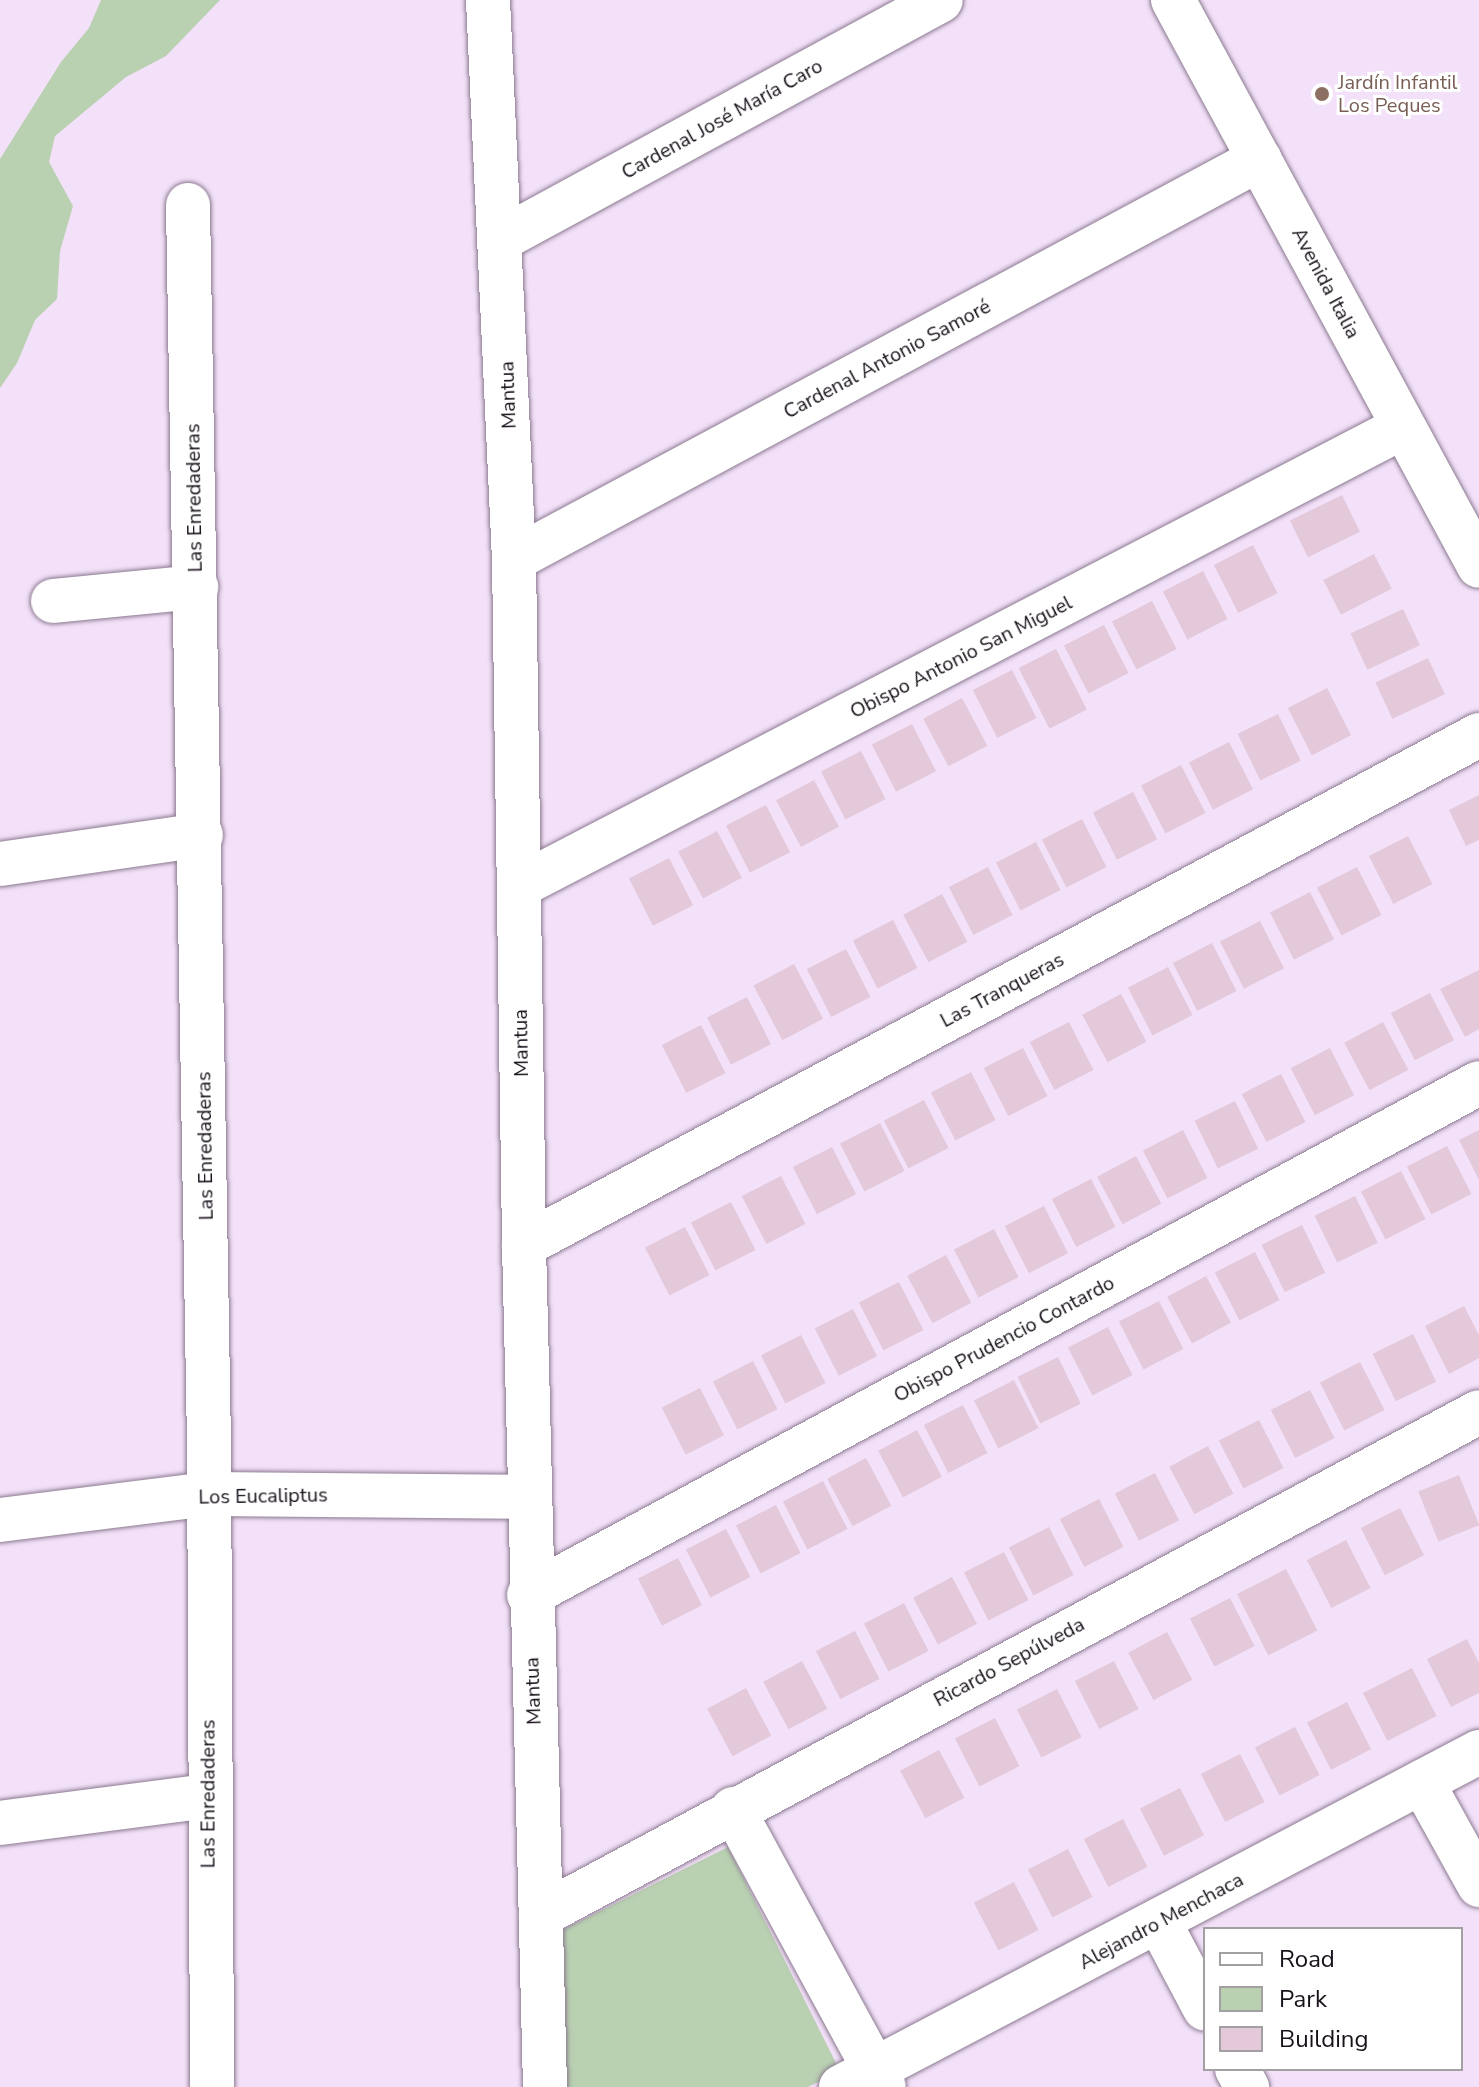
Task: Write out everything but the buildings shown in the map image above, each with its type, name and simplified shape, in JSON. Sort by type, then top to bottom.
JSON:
[{"type":"street","name":"Mantua","points":[[488,0],[503,238],[514,559],[527,1497],[545,2087]]},
{"type":"street","name":"Cardenal José María Caro","points":[[503,238],[941,0]]},
{"type":"street","name":"Avenida Italia","points":[[1173,0],[1479,566]]},
{"type":"street","name":"Cardenal Antonio Samoré","points":[[514,559],[1260,159]]},
{"type":"street","name":"Las Enredaderas","points":[[188,205],[201,835],[212,2087]]},
{"type":"street","name":"Obispo Antonio San Miguel","points":[[519,886],[1403,427]]},
{"type":"street","points":[[53,601],[196,587]]},
{"type":"street","name":"Las Tranqueras","points":[[524,1245],[1479,735]]},
{"type":"street","points":[[0,864],[201,835]]},
{"type":"street","name":"Obispo Prudencio Contardo","points":[[529,1595],[1479,1083]]},
{"type":"street","name":"Ricardo Sepúlveda","points":[[541,1915],[733,1809],[1479,1412]]},
{"type":"street","name":"Los Eucaliptus","points":[[0,1520],[209,1494],[527,1497]]},
{"type":"street","name":"Alejandro Menchaca","points":[[866,2081],[1479,1752]]},
{"type":"street","points":[[1422,1782],[1479,1885]]},
{"type":"street","points":[[0,1823],[208,1796]]},
{"type":"street","points":[[733,1809],[866,2081]]},
{"type":"street","points":[[1159,1922],[1203,2005]]},
{"type":"green space","points":[[101,0],[220,0],[166,56],[126,77],[55,136],[49,162],[73,206],[60,251],[57,299],[35,320],[17,363],[0,388],[0,159],[61,62],[89,28]]},
{"type":"green space","points":[[728,1847],[840,2071],[808,2087],[563,2087],[558,1932]]},
{"type":"place","name":"Jardín Infantil Los Peques","points":[[1322,94]]}]
